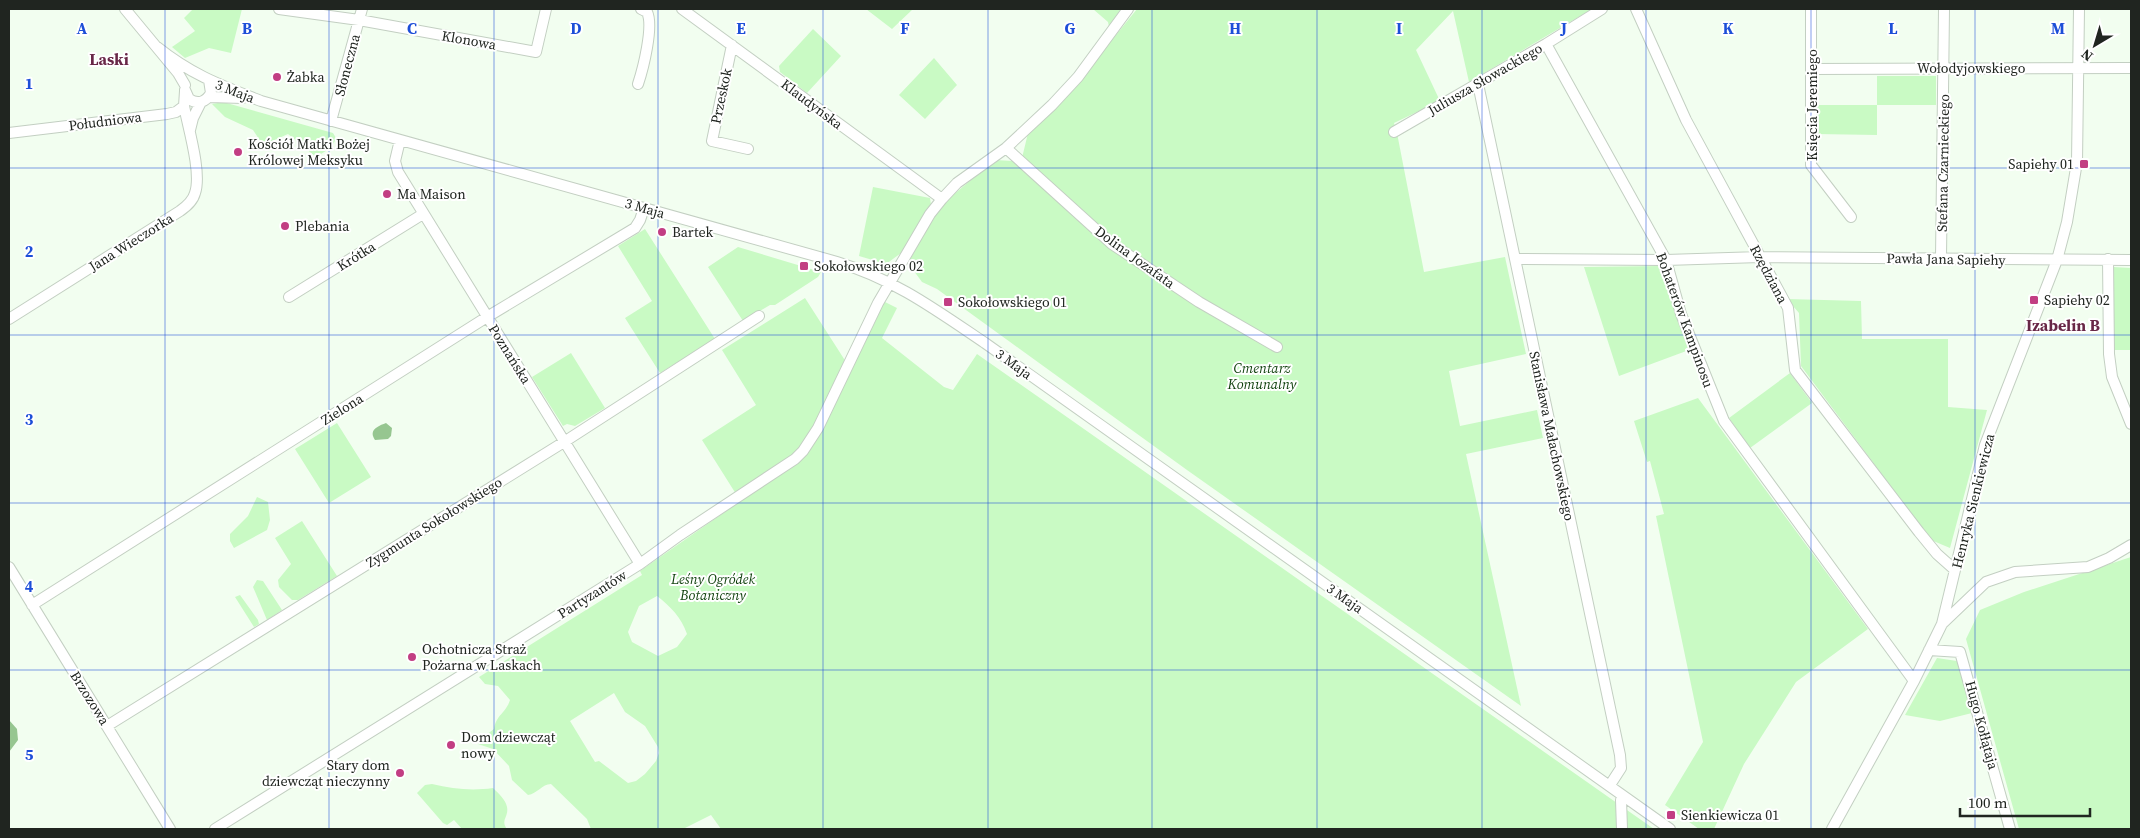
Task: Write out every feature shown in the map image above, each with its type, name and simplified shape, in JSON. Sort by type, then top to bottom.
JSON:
[{"type":"street","name":"3 Maja","points":[[125,9],[178,73],[185,88]]},
{"type":"street","points":[[279,9],[359,20]]},
{"type":"street","name":"Słoneczna","points":[[332,120],[362,9]]},
{"type":"street","name":"Klonowa","points":[[359,20],[536,52],[546,9]]},
{"type":"street","points":[[638,84],[642,72],[650,22],[647,12],[641,9]]},
{"type":"street","name":"Klaudyńska","points":[[682,9],[942,199]]},
{"type":"street","name":"Partyzantów","points":[[215,829],[640,564],[680,535],[785,466],[803,451],[818,428],[878,302],[930,214],[942,199],[978,166],[1006,148],[1052,105],[1078,77],[1128,9]]},
{"type":"street","name":"Juliusza Słowackiego","points":[[1394,132],[1546,44],[1602,9]]},
{"type":"street","name":"Rzędziana","points":[[1636,9],[1686,120],[1788,308],[1795,370],[1919,532],[1937,554],[1955,570]]},
{"type":"street","name":"Księcia Jeremiego","points":[[1811,9],[1811,165],[1851,217]]},
{"type":"street","name":"Stefana Czarnieckiego","points":[[1941,258],[1944,9]]},
{"type":"street","name":"Henryka Sienkiewicza","points":[[1832,829],[1914,681],[1942,624],[1985,445],[2056,260],[2067,222],[2077,162],[2079,9]]},
{"type":"street","name":"Przeskok","points":[[732,44],[712,142],[748,149]]},
{"type":"street","name":"Bohaterów Kampinosu","points":[[1546,44],[1666,260],[1681,314],[1715,404],[1724,421],[1914,681]]},
{"type":"street","name":"3 Maja","points":[[157,47],[186,69],[261,101]]},
{"type":"street","name":"Wołodyjowskiego","points":[[1811,69],[2131,68]]},
{"type":"street","points":[[184,106],[185,88],[191,78],[204,78],[212,89],[205,100],[192,101],[186,95],[185,88]]},
{"type":"street","name":"Stanisława Małachowskiego","points":[[1478,84],[1620,755],[1621,768],[1610,785]]},
{"type":"street","name":"3 Maja","points":[[205,100],[230,96],[261,101],[851,266],[878,276],[914,295],[985,343],[1136,452],[1670,829]]},
{"type":"street","name":"Jana Wieczorka","points":[[190,130],[192,118],[205,100]]},
{"type":"street","name":"Jana Wieczorka","points":[[9,319],[188,205],[196,188],[190,130],[184,106]]},
{"type":"street","name":"Południowa","points":[[9,133],[167,114],[176,112],[184,106]]},
{"type":"street","name":"Poznańska","points":[[400,140],[396,155],[396,165],[487,318],[640,564]]},
{"type":"street","name":"Dolina Jozafata","points":[[1006,148],[1119,249],[1199,302],[1277,347]]},
{"type":"street","name":"Zielona","points":[[32,605],[487,318],[634,228],[640,220],[644,208]]},
{"type":"street","name":"Krótka","points":[[289,297],[424,214]]},
{"type":"street","name":"Pawła Jana Sapiehy","points":[[1515,259],[1666,260],[1760,257],[2131,260]]},
{"type":"street","points":[[2108,259],[2109,354],[2112,377],[2131,424]]},
{"type":"street","name":"Zygmunta Sokołowskiego","points":[[107,726],[564,442],[758,316]]},
{"type":"street","points":[[1942,624],[1986,582],[2016,572],[2088,567],[2109,558],[2131,545]]},
{"type":"street","name":"Brzozowa","points":[[9,568],[170,829]]},
{"type":"street","name":"Hugo Kołłątaja","points":[[1929,650],[1960,652],[2010,829]]},
{"type":"street","points":[[1621,800],[1620,821],[1622,829]]},
{"type":"green space","points":[[193,9],[242,9],[231,53],[209,48],[185,58],[172,47],[195,31],[184,18]]},
{"type":"green space","points":[[866,9],[913,9],[892,29]]},
{"type":"green space","points":[[1093,9],[1124,9],[1109,27],[1108,22]]},
{"type":"green space","name":"Cmentarz Komunalny","points":[[1137,9],[1592,9],[1469,82],[1453,11],[1416,50],[1440,101],[1394,123],[1424,272],[1505,257],[1526,354],[1449,371],[1460,426],[1537,410],[1543,438],[1466,454],[1521,706],[1187,470],[937,289],[922,282],[908,263],[936,213],[947,200],[995,160],[1013,161],[1077,220],[1080,219],[1022,158],[1028,133],[1082,77]]},
{"type":"green space","points":[[813,29],[841,56],[807,93],[780,72],[779,66]]},
{"type":"green space","points":[[934,58],[957,85],[925,119],[899,95]]},
{"type":"green space","points":[[1877,76],[1936,76],[1936,105],[1877,105]]},
{"type":"green space","points":[[223,102],[333,133],[336,138],[335,141],[316,157],[288,134],[263,145],[253,130],[225,117],[212,104]]},
{"type":"green space","points":[[1817,105],[1877,105],[1877,135],[1816,134]]},
{"type":"green space","points":[[873,187],[930,198],[931,205],[908,248],[886,264],[859,256]]},
{"type":"green space","points":[[645,229],[715,339],[660,373],[625,318],[652,301],[618,246]]},
{"type":"green space","points":[[738,247],[821,272],[818,277],[775,305],[770,305],[743,321],[708,267]]},
{"type":"green space","points":[[1660,266],[1689,350],[1619,376],[1584,267]]},
{"type":"green space","points":[[2113,267],[2131,268],[2131,350],[2114,350]]},
{"type":"green space","points":[[805,298],[846,362],[818,423],[794,458],[736,494],[702,440],[756,405],[722,350]]},
{"type":"green space","points":[[1787,299],[1861,301],[1862,339],[1948,339],[1948,407],[1987,410],[1950,548],[1931,540],[1801,366],[1799,313]]},
{"type":"green space","name":"Leśny Ogródek Botaniczny","points":[[881,300],[897,308],[882,338],[944,387],[953,390],[977,354],[1654,829],[721,829],[711,815],[683,829],[591,829],[587,819],[551,784],[528,795],[512,780],[509,766],[493,749],[478,744],[478,741],[494,729],[497,720],[510,700],[498,686],[485,684],[479,677],[642,575],[640,571],[798,461]],"holes":[[[657,596],[675,613],[682,622],[687,634],[677,647],[658,656],[632,642],[628,632],[639,606]],[[614,693],[625,712],[645,726],[658,747],[659,753],[656,761],[645,774],[636,781],[628,783],[599,761],[595,762],[570,721]]]},
{"type":"green space","points":[[571,353],[605,408],[575,426],[567,424],[563,426],[532,377]]},
{"type":"green space","points":[[1790,373],[1812,403],[1750,448],[1729,418]]},
{"type":"green space","points":[[1698,398],[1868,629],[1796,682],[1744,764],[1714,829],[1699,829],[1665,805],[1703,742],[1656,516],[1664,514],[1650,461],[1647,462],[1634,421]]},
{"type":"green space","points":[[337,423],[371,477],[329,503],[295,449]]},
{"type":"green space","points":[[257,497],[268,502],[270,520],[267,530],[234,548],[230,541],[230,534],[248,516]]},
{"type":"green space","points":[[302,521],[337,576],[298,600],[292,600],[279,587],[278,580],[291,564],[275,538]]},
{"type":"green space","points":[[2131,557],[2131,829],[2019,829],[1966,639],[1980,610],[2024,592]]},
{"type":"green space","points":[[257,580],[263,581],[282,610],[267,620],[253,587]]},
{"type":"green space","points":[[240,595],[258,620],[259,624],[254,627],[235,597]]},
{"type":"green space","points":[[1937,658],[1957,661],[1972,713],[1940,721],[1905,715]]},
{"type":"green space","points":[[432,784],[462,789],[493,788],[506,804],[507,810],[504,823],[507,829],[462,829],[454,820],[447,825],[443,823],[417,793],[425,785]]},
{"type":"shaded area","points":[[386,423],[392,428],[391,436],[388,439],[375,440],[373,431]]},
{"type":"shaded area","points":[[9,720],[17,729],[18,740],[9,752]]},
{"type":"place","name":"Żabka","points":[[277,77]]},
{"type":"place","name":"Kościół Matki Bożej Królowej Meksyku","points":[[238,152]]},
{"type":"place","name":"Sapiehy 01","points":[[2084,164]]},
{"type":"place","name":"Ma Maison","points":[[387,194]]},
{"type":"place","name":"Plebania","points":[[285,226]]},
{"type":"place","name":"Bartek","points":[[662,232]]},
{"type":"place","name":"Sokołowskiego 02","points":[[804,266]]},
{"type":"place","name":"Sapiehy 02","points":[[2034,300]]},
{"type":"place","name":"Sokołowskiego 01","points":[[948,302]]},
{"type":"place","name":"Ochotnicza Straż Pożarna w Laskach","points":[[412,657]]},
{"type":"place","name":"Dom dziewcząt nowy","points":[[451,745]]},
{"type":"place","name":"Stary dom dziewcząt nieczynny","points":[[400,773]]},
{"type":"place","name":"Sienkiewicza 01","points":[[1671,815]]},
{"type":"district","name":"Laski","points":[[109,59]]},
{"type":"district","name":"Izabelin B","points":[[2063,325]]}]
